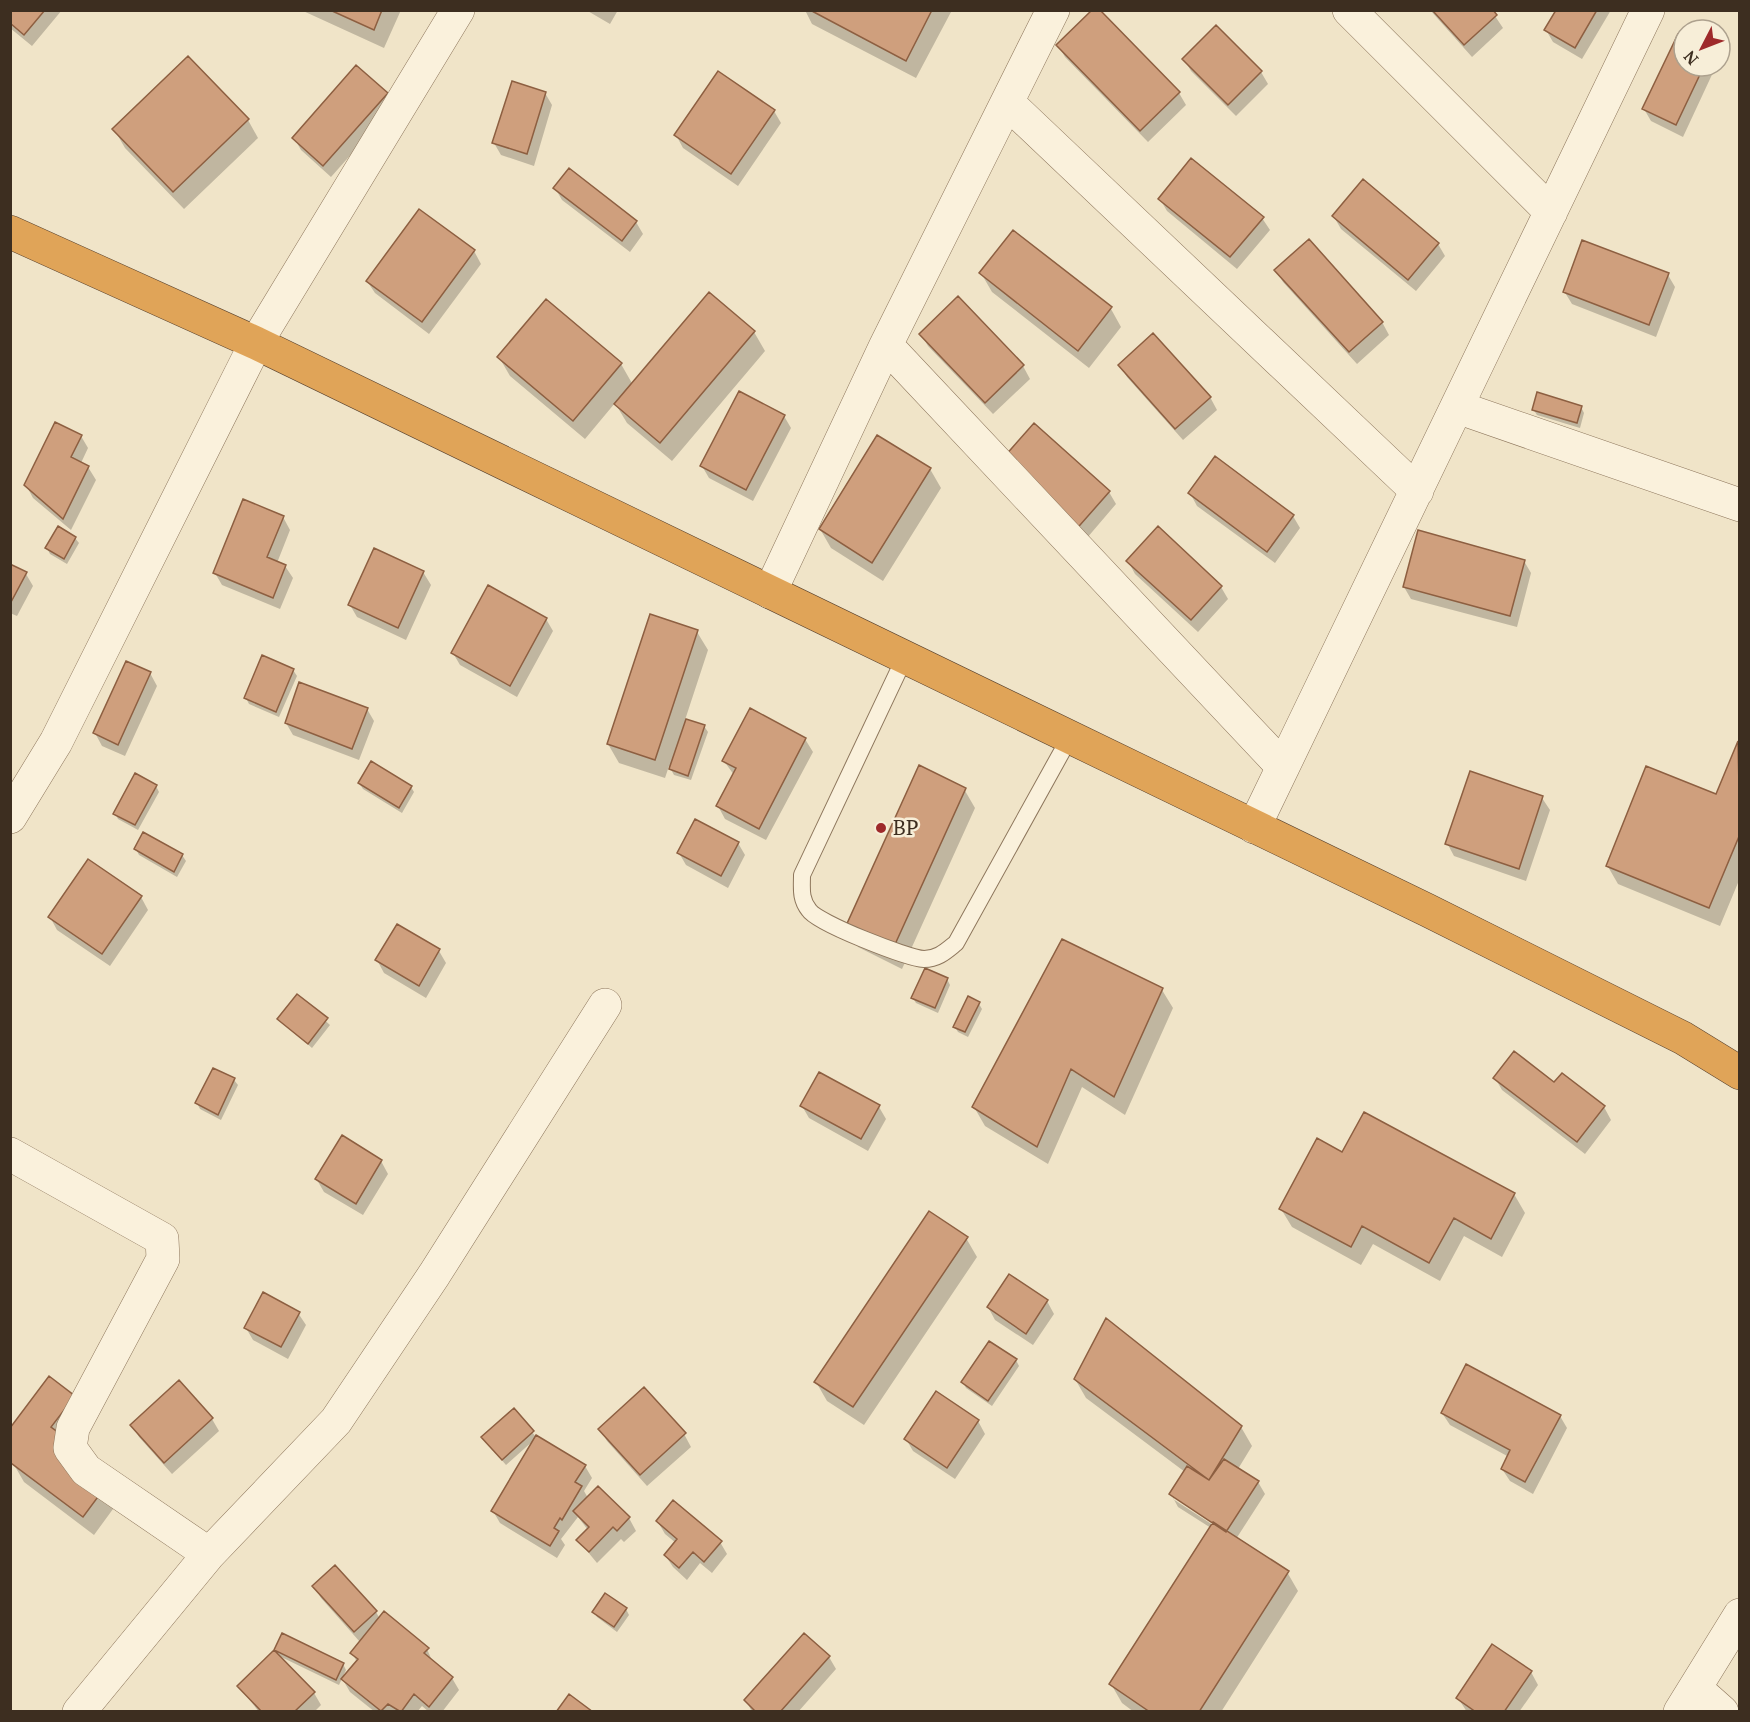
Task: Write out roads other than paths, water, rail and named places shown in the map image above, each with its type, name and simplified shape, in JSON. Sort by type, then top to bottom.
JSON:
[{"type":"highway","points":[[10,232],[256,343],[1070,737],[1652,1022],[1740,1073]]},
{"type":"street","points":[[10,817],[56,742],[256,343],[458,10]]},
{"type":"street","points":[[770,592],[886,345],[1053,10]]},
{"type":"street","points":[[1349,10],[1551,213]]},
{"type":"street","points":[[1254,827],[1648,10]]},
{"type":"street","points":[[1008,103],[1417,491]]},
{"type":"street","points":[[886,345],[1283,767]]},
{"type":"street","points":[[1457,407],[1740,506]]},
{"type":"street","points":[[80,1712],[209,1554],[336,1421],[434,1275],[605,1005]]},
{"type":"street","points":[[10,1154],[162,1239],[163,1259],[73,1428],[70,1448],[86,1470],[209,1554]]},
{"type":"street","points":[[1722,1712],[1688,1700],[1740,1615]]},
{"type":"lane","points":[[905,657],[802,875],[801,896],[809,912],[822,921],[907,956],[925,959],[940,956],[956,943],[1070,737]]},
{"type":"place","name":"BP","points":[[881,828]]}]
